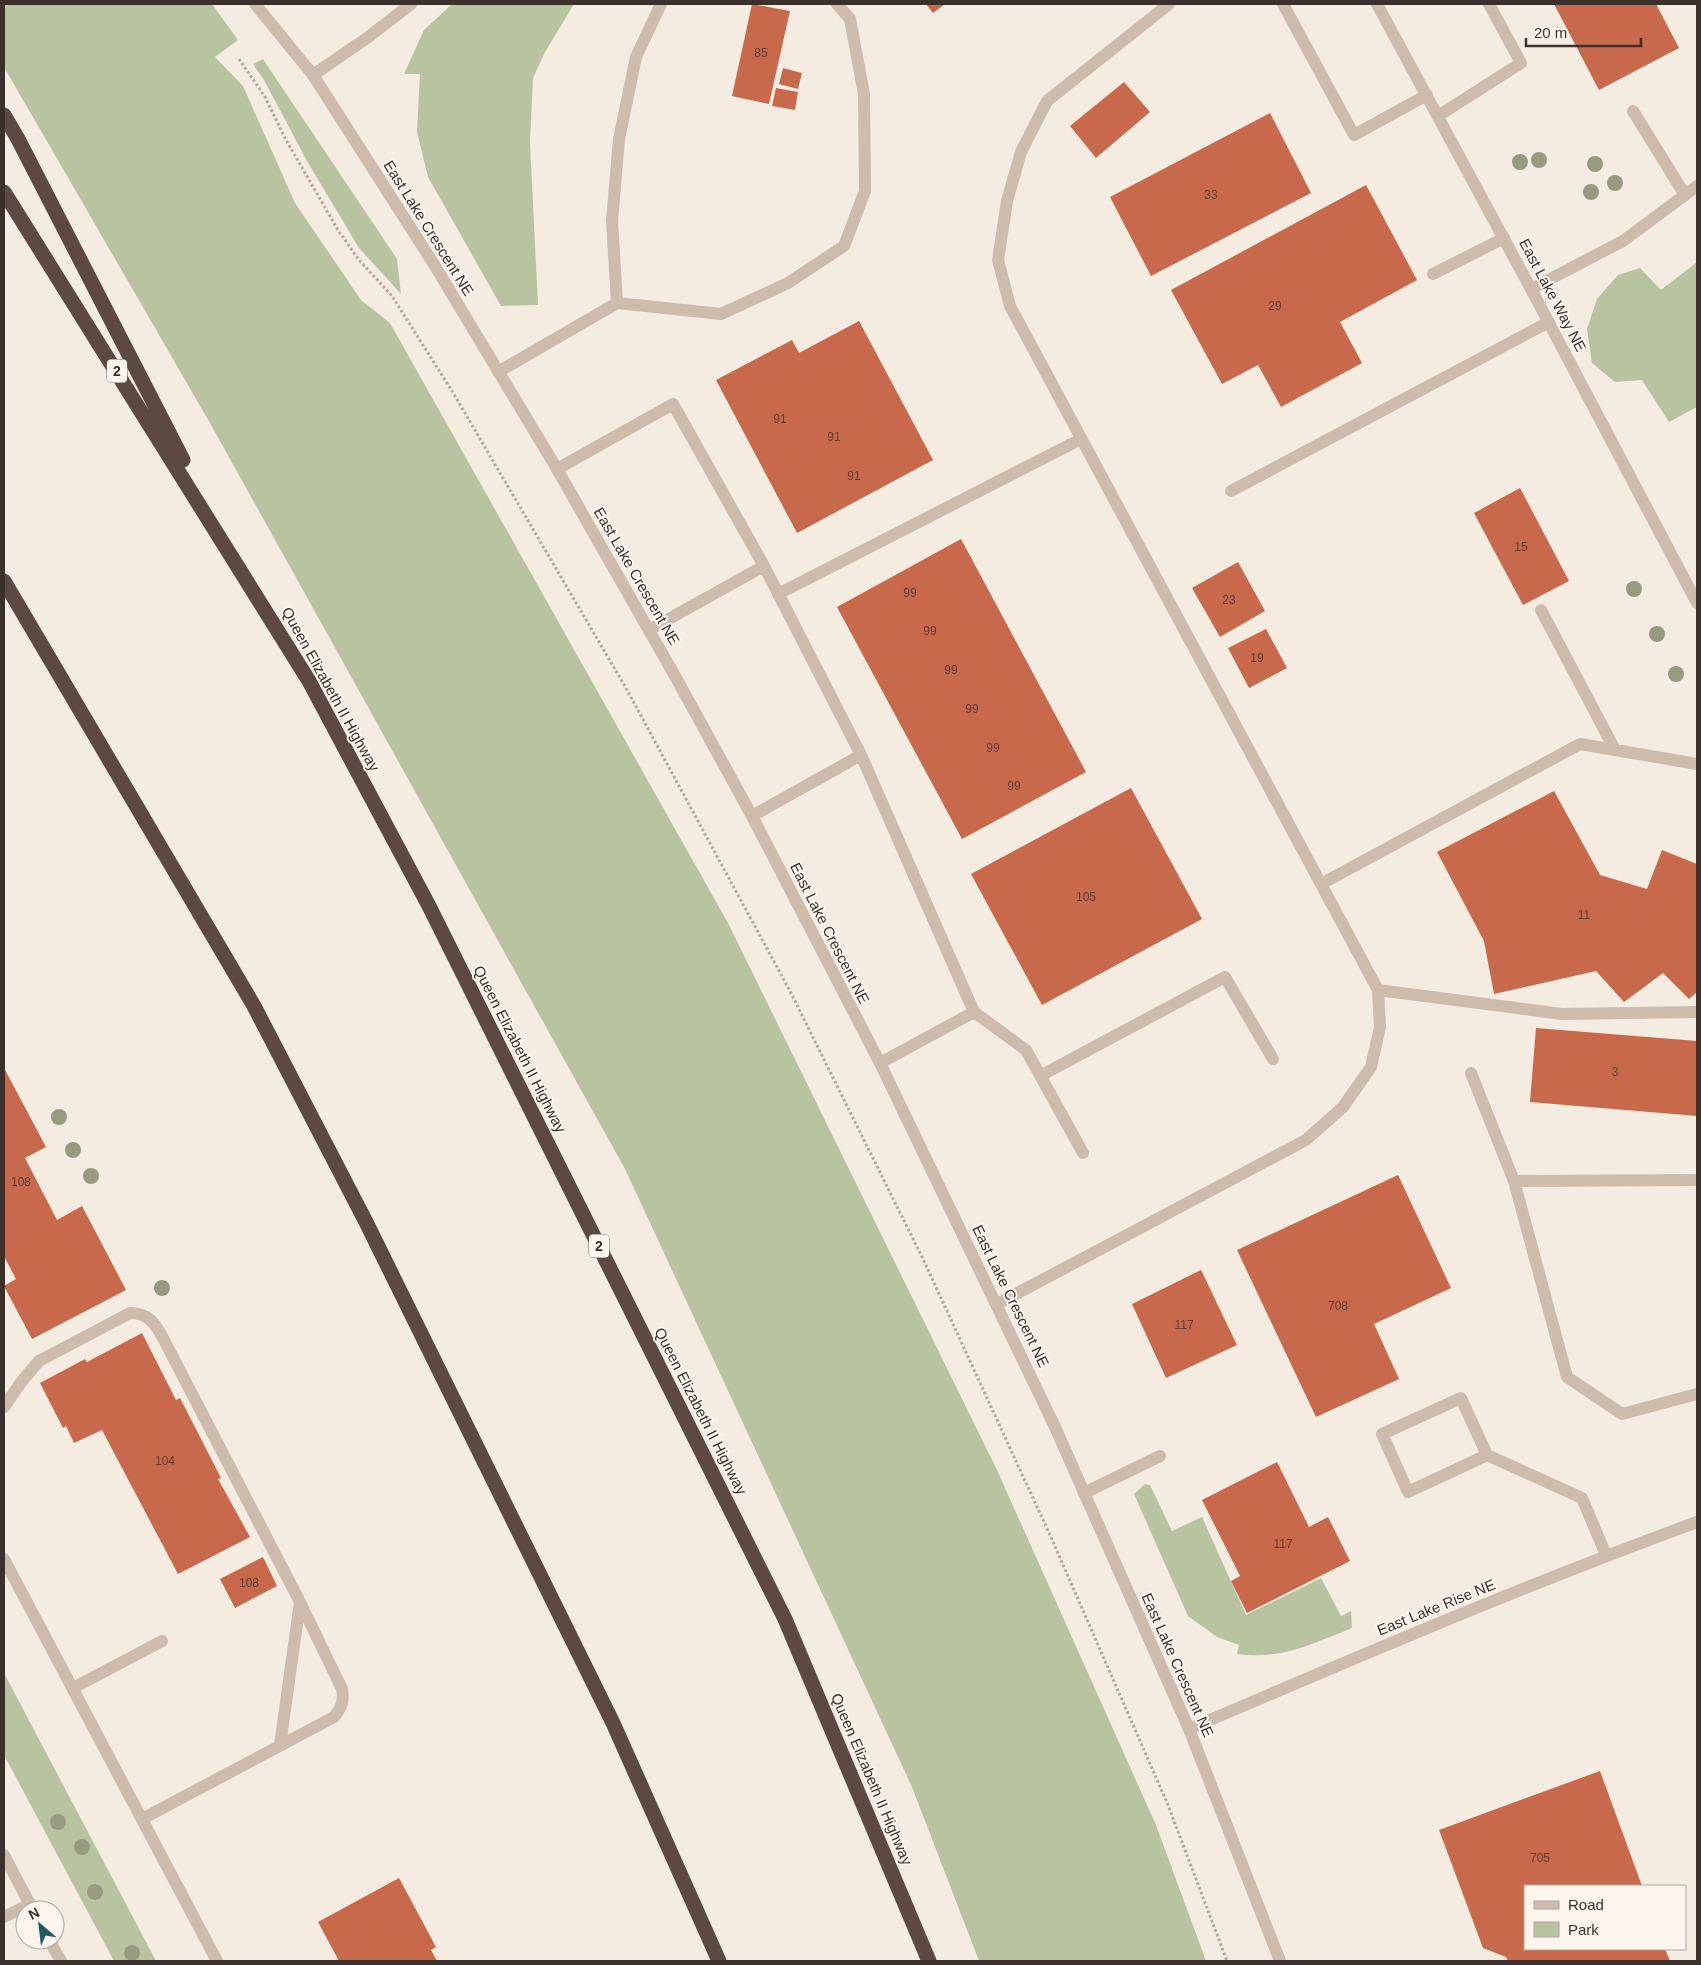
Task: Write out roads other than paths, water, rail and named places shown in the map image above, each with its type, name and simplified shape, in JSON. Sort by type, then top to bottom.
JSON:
[{"type":"highway","points":[[4,115],[229,550]]},
{"type":"highway","name":"Queen Elizabeth II Highway","points":[[4,192],[310,681],[429,906],[785,1620],[929,1961]]},
{"type":"highway","points":[[4,581],[254,1006],[366,1222],[613,1723],[719,1961]]},
{"type":"street","name":"East Lake Crescent NE","points":[[255,4],[313,75],[435,266],[557,469],[752,816],[880,1063],[997,1304],[1189,1729],[1280,1961]]},
{"type":"street","points":[[313,75],[367,38],[411,4]]},
{"type":"street","points":[[617,303],[612,220],[619,139],[636,57],[661,4]]},
{"type":"street","points":[[498,372],[617,303],[721,314],[788,283],[844,246],[865,191],[864,94],[850,19],[837,4]]},
{"type":"street","points":[[997,1304],[1306,1140],[1343,1107],[1371,1067],[1380,1027],[1378,990],[1010,306],[998,260],[1006,201],[1021,152],[1047,101],[1169,4]]},
{"type":"street","points":[[1283,4],[1354,135],[1427,95]]},
{"type":"street","name":"East Lake Way NE","points":[[1377,4],[1549,322],[1697,603]]},
{"type":"street","points":[[1438,116],[1521,63],[1489,4]]},
{"type":"street","points":[[1633,111],[1685,195]]},
{"type":"street","points":[[1531,289],[1623,241],[1697,186]]},
{"type":"street","points":[[1433,274],[1504,238]]},
{"type":"street","points":[[1231,490],[1549,322]]},
{"type":"street","points":[[557,469],[673,404],[764,566],[860,755],[974,1012],[1026,1050],[1083,1153]]},
{"type":"street","points":[[778,594],[1081,439]]},
{"type":"street","points":[[649,630],[764,566]]},
{"type":"street","points":[[1542,610],[1615,750]]},
{"type":"street","points":[[1320,884],[1580,744],[1697,764]]},
{"type":"street","points":[[752,816],[860,755]]},
{"type":"street","points":[[1040,1076],[1226,978],[1273,1059]]},
{"type":"street","points":[[1378,990],[1562,1014],[1697,1012]]},
{"type":"street","points":[[880,1063],[974,1012]]},
{"type":"street","points":[[1471,1073],[1514,1181],[1567,1377],[1622,1414],[1697,1394]]},
{"type":"street","points":[[1514,1181],[1697,1180]]},
{"type":"street","points":[[4,1407],[39,1361],[130,1313],[138,1313],[148,1317],[155,1323],[163,1338],[300,1602],[342,1689],[344,1699],[341,1709],[334,1717],[142,1819]]},
{"type":"street","points":[[1487,1455],[1408,1492],[1382,1434],[1461,1398],[1487,1455],[1582,1498],[1606,1555]]},
{"type":"street","points":[[1084,1493],[1160,1456]]},
{"type":"street","name":"East Lake Rise NE","points":[[1189,1729],[1606,1555],[1697,1522]]},
{"type":"street","points":[[4,1559],[217,1961]]},
{"type":"street","points":[[280,1746],[300,1602]]},
{"type":"street","points":[[72,1688],[162,1641]]},
{"type":"street","points":[[4,1855],[28,1900]]},
{"type":"street","points":[[55,1950],[61,1961]]}]
